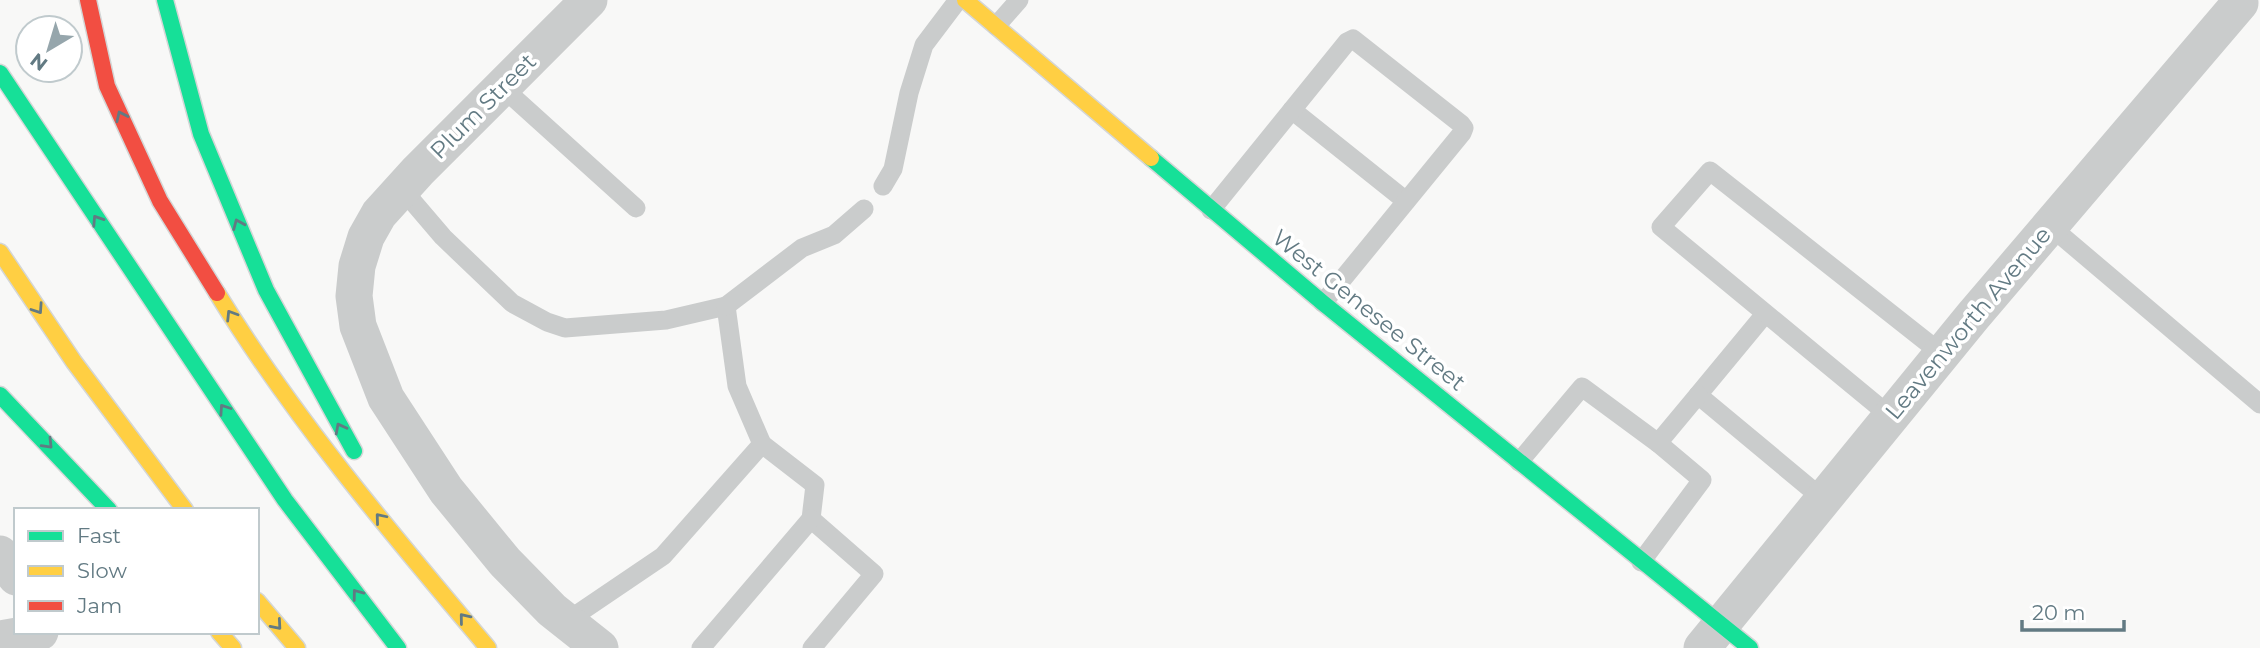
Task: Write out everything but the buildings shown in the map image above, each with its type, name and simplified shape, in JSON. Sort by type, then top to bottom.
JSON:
[{"type":"main road","points":[[88,0],[107,86],[160,201],[241,332],[351,484],[488,648]]},
{"type":"main road","points":[[165,0],[201,134],[261,278],[346,440],[362,462]]},
{"type":"main road","name":"West Genesee Street","points":[[965,0],[1210,210],[1641,562],[1711,636],[1750,648]]},
{"type":"main road","points":[[0,73],[285,500],[398,648]]},
{"type":"main road","points":[[0,252],[74,362],[184,508]]},
{"type":"main road","points":[[0,395],[106,508]]},
{"type":"main road","points":[[408,528],[424,550],[440,589]]},
{"type":"main road","points":[[259,603],[298,648]]},
{"type":"main road","points":[[221,634],[233,648]]},
{"type":"street","name":"Plum Street","points":[[589,0],[390,202],[366,237],[357,266],[354,296],[358,326],[386,398],[446,490],[505,562],[552,610],[600,648]]},
{"type":"street","name":"Leavenworth Avenue","points":[[1711,636],[2050,226],[2246,7]]},
{"type":"street","points":[[0,554],[14,574]]},
{"type":"street","points":[[0,639],[29,634]]},
{"type":"lane","points":[[883,186],[893,169],[909,93],[924,45],[958,0]]},
{"type":"lane","points":[[996,26],[1019,0]]},
{"type":"lane","points":[[1210,210],[1347,41],[1353,39],[1461,124],[1464,128],[1462,133],[1323,303]]},
{"type":"lane","points":[[502,88],[636,208]]},
{"type":"lane","points":[[1292,110],[1406,201]]},
{"type":"lane","points":[[1891,416],[1661,227],[1710,171],[1942,354]]},
{"type":"lane","points":[[390,202],[443,237],[512,303],[547,322],[565,328],[666,320],[726,306],[802,248],[834,235],[864,209]]},
{"type":"lane","points":[[2050,226],[2260,404]]},
{"type":"lane","points":[[701,648],[810,519],[815,485],[762,444],[737,386],[726,306]]},
{"type":"lane","points":[[1658,443],[1765,313]]},
{"type":"lane","points":[[1519,462],[1582,387],[1658,443],[1702,480],[1641,562]]},
{"type":"lane","points":[[1698,395],[1823,499]]},
{"type":"lane","points":[[567,621],[663,556],[762,444]]},
{"type":"lane","points":[[810,519],[874,574],[812,648]]},
{"type":"traffic: fast","points":[[165,0],[201,134],[266,290],[354,451]]},
{"type":"traffic: fast","points":[[0,73],[285,500],[398,648]]},
{"type":"traffic: fast","points":[[1151,158],[1323,303],[1750,648]]},
{"type":"traffic: fast","points":[[0,395],[107,508]]},
{"type":"traffic: slow","points":[[965,0],[1151,158]]},
{"type":"traffic: slow","points":[[0,252],[74,362],[184,508]]},
{"type":"traffic: slow","points":[[217,293],[312,431],[488,648]]},
{"type":"traffic: slow","points":[[259,603],[297,648]]},
{"type":"traffic: slow","points":[[221,634],[233,648]]},
{"type":"traffic: jam","points":[[88,0],[107,86],[160,201],[217,293]]}]
